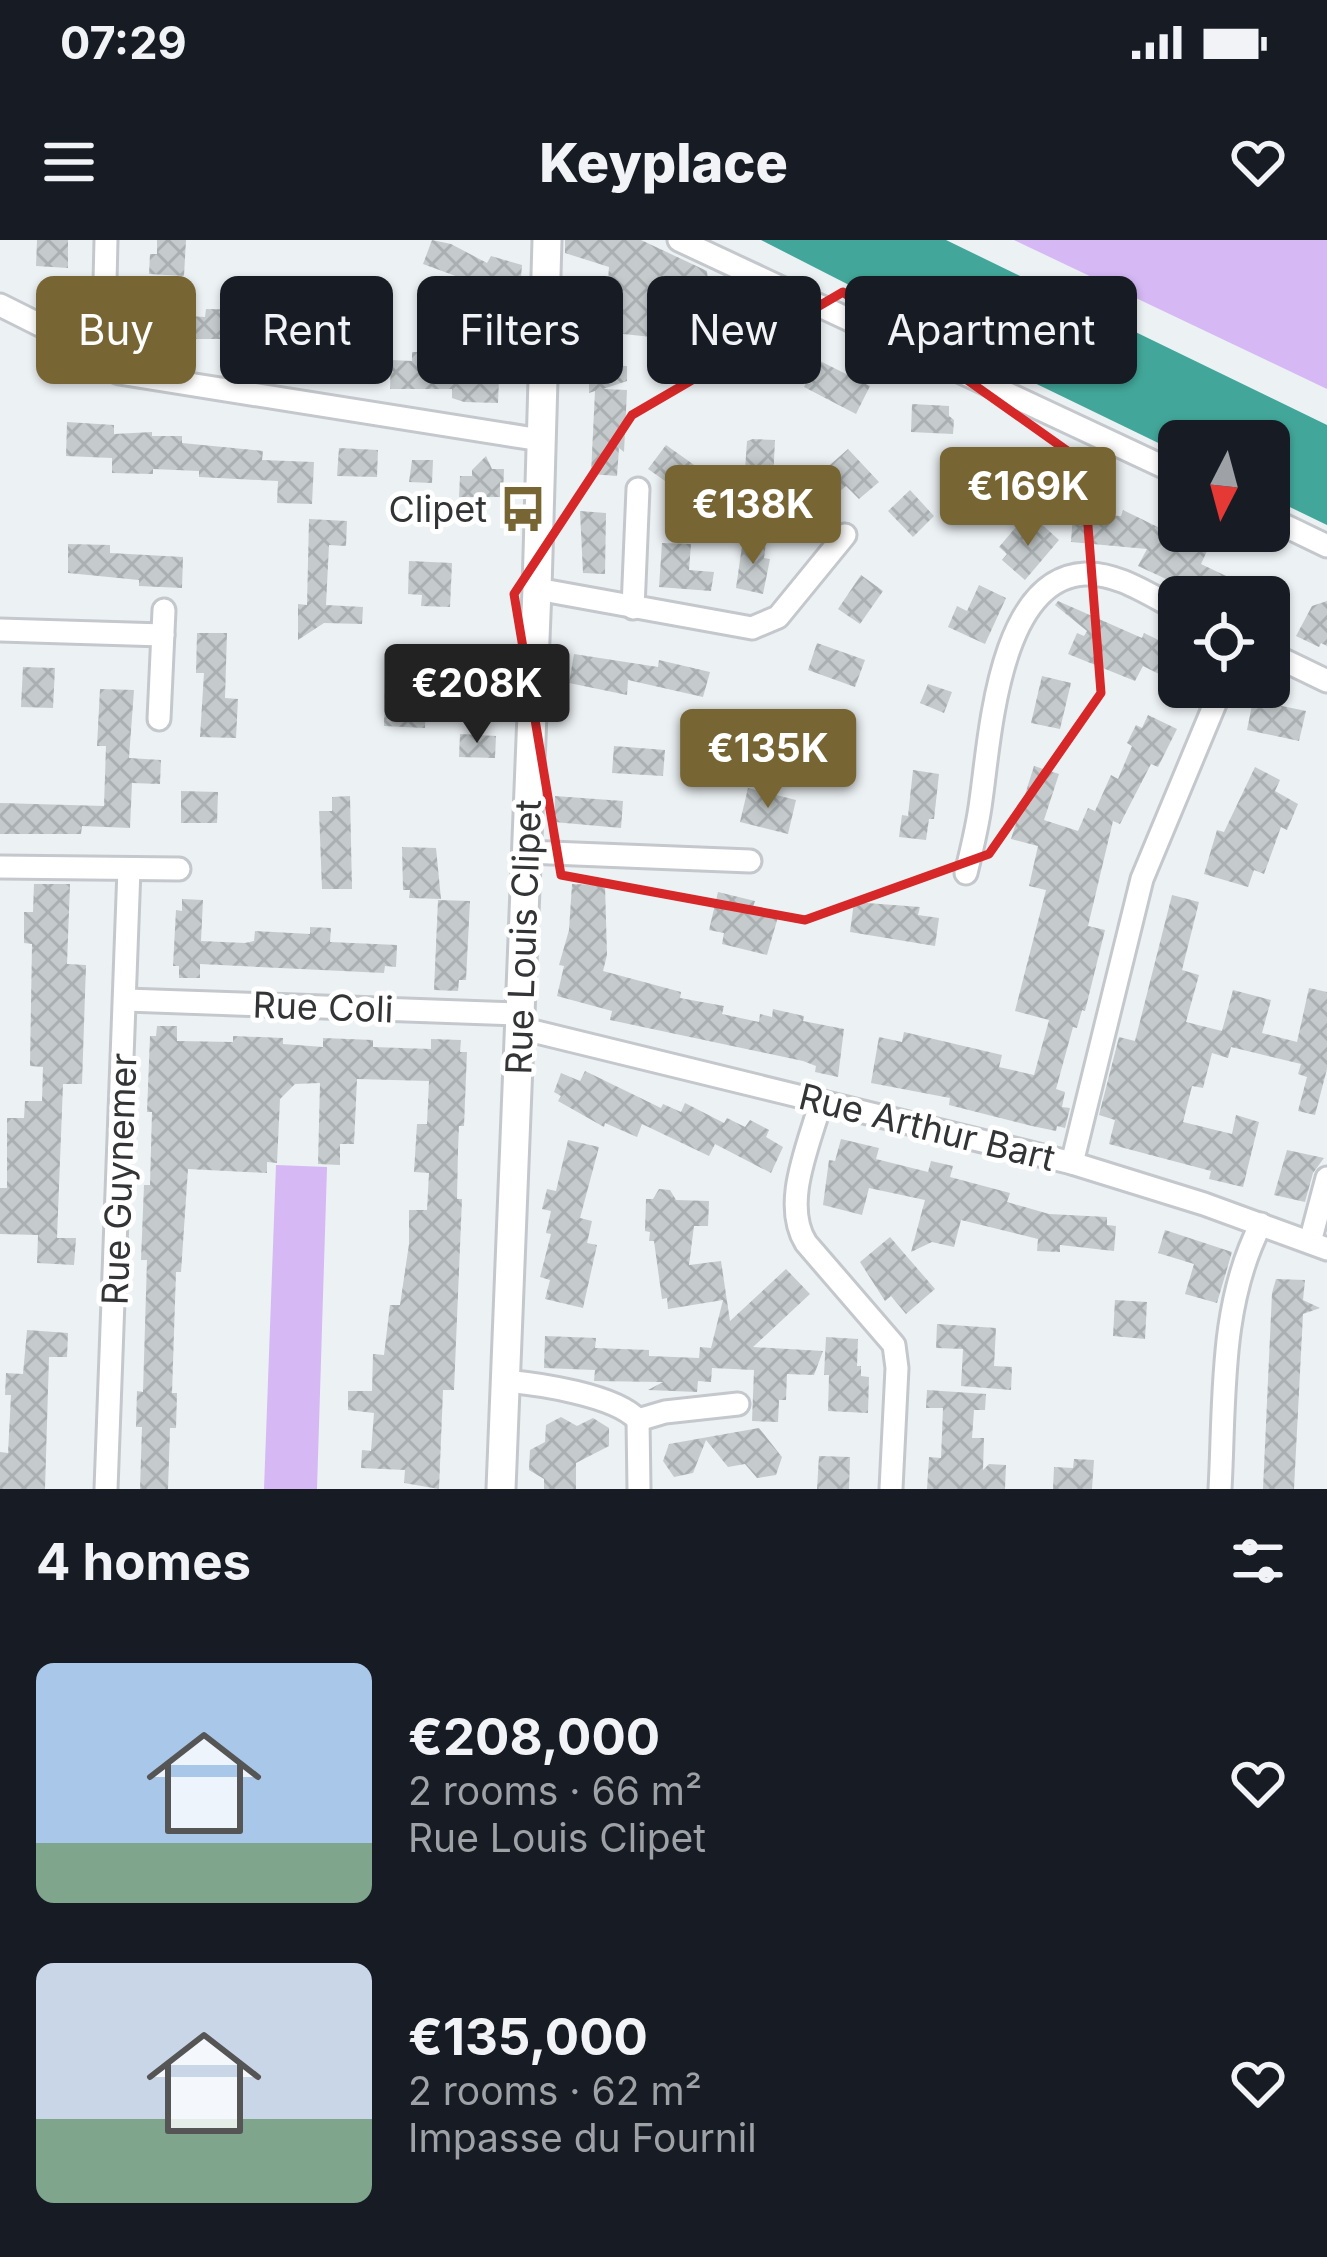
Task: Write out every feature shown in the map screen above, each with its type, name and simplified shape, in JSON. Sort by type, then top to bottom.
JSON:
[{"type":"street","points":[[105,276],[106,240]]},
{"type":"street","name":"Rue Louis Clipet","points":[[500,1489],[547,240]]},
{"type":"street","points":[[679,240],[1158,464]]},
{"type":"street","points":[[0,305],[36,323]]},
{"type":"street","points":[[183,384],[542,440]]},
{"type":"street","points":[[633,608],[638,489]]},
{"type":"street","points":[[1290,528],[1327,546]]},
{"type":"street","points":[[537,589],[742,628],[762,626],[778,617],[845,535]]},
{"type":"street","points":[[966,872],[1000,673],[1014,636],[1036,601],[1060,580],[1089,573],[1115,579],[1158,600]]},
{"type":"street","points":[[159,719],[164,610]]},
{"type":"street","points":[[0,630],[163,635]]},
{"type":"street","points":[[1290,663],[1327,681]]},
{"type":"street","points":[[1072,1163],[1142,879],[1213,708]]},
{"type":"street","points":[[526,852],[750,862]]},
{"type":"street","points":[[0,867],[179,869]]},
{"type":"street","name":"Rue Guynemer","points":[[106,1489],[129,868]]},
{"type":"street","name":"Rue Coli","points":[[126,1000],[520,1021]]},
{"type":"street","name":"Rue Arthur Bart","points":[[520,1021],[1072,1163],[1318,1246]]},
{"type":"street","points":[[820,1101],[796,1200],[796,1224],[806,1244],[894,1345],[891,1489]]},
{"type":"street","points":[[1318,1246],[1327,1178]]},
{"type":"street","points":[[1220,1489],[1234,1291],[1261,1224]]},
{"type":"street","points":[[505,1381],[624,1408],[638,1420],[639,1489]]},
{"type":"street","points":[[638,1420],[738,1404]]},
{"type":"highlighted area","points":[[843,292],[1083,462],[1101,693],[989,854],[805,920],[561,875],[514,594],[632,415]]},
{"type":"shaded area","points":[[761,240],[946,240],[1020,276],[845,276],[845,283]]},
{"type":"shaded area","points":[[1014,240],[1327,240],[1327,389],[1137,299],[1137,276],[1090,276]]},
{"type":"shaded area","points":[[1137,333],[1327,425],[1327,525],[1290,507],[1290,420],[1158,420],[1158,443],[1037,384],[1137,384]]},
{"type":"shaded area","points":[[276,1165],[327,1167],[317,1489],[264,1489]]},
{"type":"building","points":[[37,240],[68,240],[68,268],[36,266]]},
{"type":"building","points":[[157,240],[186,240],[184,276],[149,274],[150,254],[157,254]]},
{"type":"building","points":[[432,240],[451,244],[487,263],[491,256],[522,265],[521,276],[456,276],[423,264]]},
{"type":"building","points":[[565,240],[641,240],[707,271],[708,276],[647,276],[647,337],[623,334],[623,276],[608,276],[609,267],[565,253]]},
{"type":"building","points":[[206,309],[220,309],[220,339],[196,339],[196,316],[205,317]]},
{"type":"building","points":[[412,352],[417,352],[417,384],[499,384],[498,403],[464,402],[452,398],[452,389],[390,389],[393,360],[412,361]]},
{"type":"building","points":[[821,362],[845,374],[845,384],[870,386],[856,414],[804,387],[821,384]]},
{"type":"building","points":[[589,384],[618,384],[603,389],[627,390],[624,452],[619,448],[617,476],[591,474],[595,391],[589,393]]},
{"type":"building","points":[[912,404],[949,406],[953,434],[911,432]]},
{"type":"building","points":[[67,422],[114,425],[114,434],[152,432],[152,436],[182,436],[182,443],[263,451],[262,460],[314,462],[312,504],[277,503],[278,481],[199,477],[199,471],[112,473],[112,458],[66,456]]},
{"type":"building","points":[[775,440],[772,501],[743,499],[747,441]]},
{"type":"building","points":[[666,445],[704,472],[692,489],[683,483],[678,490],[648,469]]},
{"type":"building","points":[[339,448],[378,450],[377,477],[337,476]]},
{"type":"building","points":[[848,449],[879,482],[859,499],[846,486],[840,491],[822,472]]},
{"type":"building","points":[[486,456],[492,469],[504,469],[503,497],[459,497],[460,476],[472,476]]},
{"type":"building","points":[[412,460],[433,460],[432,483],[409,482]]},
{"type":"building","points":[[910,490],[934,516],[913,537],[888,511]]},
{"type":"building","points":[[1123,510],[1158,527],[1158,552],[1207,552],[1201,564],[1226,576],[1160,576],[1138,566],[1147,549],[1071,542],[1073,513],[1121,516]]},
{"type":"building","points":[[580,511],[606,513],[605,574],[583,573]]},
{"type":"building","points":[[309,519],[347,521],[346,546],[329,545],[326,605],[363,607],[362,624],[324,623],[298,640],[298,604],[307,605]]},
{"type":"building","points":[[1037,520],[1059,540],[1025,580],[1002,560],[1007,554],[999,547],[1016,527],[1025,534]]},
{"type":"building","points":[[743,539],[766,543],[764,558],[770,559],[763,594],[736,588]]},
{"type":"building","points":[[662,543],[691,544],[689,570],[714,572],[711,591],[659,587]]},
{"type":"building","points":[[68,544],[110,545],[110,553],[183,557],[182,588],[139,586],[139,580],[68,573]]},
{"type":"building","points":[[409,561],[452,563],[450,607],[421,606],[422,595],[408,594]]},
{"type":"building","points":[[861,575],[883,591],[860,624],[838,609]]},
{"type":"building","points":[[979,585],[1006,598],[985,644],[948,627],[957,606],[967,611]]},
{"type":"building","points":[[1058,601],[1142,638],[1144,633],[1158,640],[1158,674],[1143,666],[1135,681],[1068,654],[1077,633],[1084,636],[1087,631],[1055,605]]},
{"type":"building","points":[[1327,601],[1327,646],[1296,636],[1312,606]]},
{"type":"building","points":[[197,633],[227,633],[225,698],[238,699],[236,738],[200,737],[204,673],[196,673]]},
{"type":"building","points":[[817,643],[865,660],[855,687],[808,670]]},
{"type":"building","points":[[574,654],[658,667],[659,660],[710,672],[703,697],[628,680],[627,695],[569,683]]},
{"type":"building","points":[[23,667],[55,668],[53,708],[21,707]]},
{"type":"building","points":[[385,675],[427,676],[425,728],[384,726]]},
{"type":"building","points":[[1042,676],[1071,683],[1060,729],[1031,723]]},
{"type":"building","points":[[928,684],[952,692],[944,713],[920,703]]},
{"type":"building","points":[[100,689],[134,690],[129,758],[161,760],[160,784],[132,783],[130,828],[82,826],[81,834],[0,834],[0,803],[104,806],[106,746],[97,746]]},
{"type":"building","points":[[1251,708],[1306,711],[1299,741],[1247,730]]},
{"type":"building","points":[[1148,715],[1177,729],[1158,767],[1151,764],[1120,824],[1113,821],[1088,926],[1105,930],[1085,1011],[1077,1028],[1073,1027],[1056,1089],[1065,1092],[1062,1107],[1070,1108],[1065,1128],[1032,1126],[949,1105],[950,1098],[871,1083],[879,1037],[902,1042],[904,1032],[1002,1055],[999,1067],[1034,1075],[1049,1020],[1015,1011],[1046,890],[1029,886],[1038,846],[1011,839],[1034,766],[1059,774],[1044,820],[1078,831],[1088,808],[1095,811],[1111,775],[1118,779],[1132,746],[1127,743],[1136,725],[1142,728]]},
{"type":"building","points":[[460,734],[496,736],[495,758],[459,757]]},
{"type":"building","points":[[614,746],[665,750],[663,776],[612,773]]},
{"type":"building","points":[[708,747],[727,747],[727,769],[707,768]]},
{"type":"building","points":[[1255,767],[1280,780],[1275,791],[1298,804],[1287,830],[1281,827],[1264,874],[1254,870],[1248,887],[1204,874],[1217,830],[1224,832]]},
{"type":"building","points":[[913,770],[939,774],[934,819],[929,819],[926,840],[899,837],[902,815],[908,816]]},
{"type":"building","points":[[748,788],[796,800],[788,834],[740,822]]},
{"type":"building","points":[[181,791],[218,792],[217,823],[181,823]]},
{"type":"building","points":[[350,796],[352,889],[322,889],[319,811],[332,811],[332,797]]},
{"type":"building","points":[[555,796],[623,801],[621,828],[554,822]]},
{"type":"building","points":[[402,847],[436,848],[441,899],[409,898],[410,890],[403,890]]},
{"type":"building","points":[[34,884],[70,884],[67,964],[86,965],[82,1084],[63,1084],[57,1238],[76,1238],[74,1265],[37,1263],[38,1235],[0,1234],[0,1188],[7,1188],[7,1118],[24,1118],[25,1101],[42,1101],[43,1067],[30,1066],[32,944],[24,943],[24,912],[33,912]]},
{"type":"building","points":[[572,884],[605,885],[607,955],[603,971],[681,992],[680,998],[724,1006],[722,1014],[759,1022],[760,1014],[772,1017],[773,1009],[844,1029],[838,1077],[815,1072],[816,1066],[803,1061],[610,1020],[612,1011],[557,996]]},
{"type":"building","points":[[718,892],[755,901],[752,911],[778,917],[767,955],[722,944],[724,933],[709,930]]},
{"type":"building","points":[[1172,895],[1199,902],[1182,970],[1199,975],[1186,1022],[1222,1031],[1233,990],[1271,1000],[1262,1033],[1297,1042],[1309,988],[1327,992],[1327,1069],[1315,1115],[1298,1111],[1307,1077],[1298,1074],[1301,1064],[1231,1047],[1228,1058],[1212,1053],[1203,1088],[1192,1086],[1183,1122],[1232,1134],[1236,1115],[1259,1122],[1243,1187],[1209,1179],[1211,1171],[1109,1144],[1115,1120],[1099,1115],[1119,1037],[1135,1041]]},
{"type":"building","points":[[182,899],[203,900],[201,941],[245,943],[254,941],[255,931],[310,934],[310,927],[331,928],[330,942],[397,945],[396,967],[385,966],[384,973],[200,964],[200,978],[179,978],[179,966],[173,966],[176,910],[182,911]]},
{"type":"building","points":[[438,900],[470,901],[466,980],[459,980],[458,991],[434,990]]},
{"type":"building","points":[[854,902],[920,907],[918,915],[939,918],[935,946],[850,932]]},
{"type":"building","points":[[157,1026],[177,1026],[177,1041],[283,1038],[283,1044],[323,1047],[323,1038],[373,1040],[373,1047],[431,1049],[431,1039],[461,1040],[460,1052],[467,1052],[464,1126],[459,1126],[458,1150],[457,1199],[462,1199],[454,1390],[443,1390],[439,1489],[404,1483],[405,1470],[361,1468],[362,1450],[371,1451],[374,1413],[348,1410],[348,1391],[372,1391],[373,1354],[384,1355],[390,1305],[400,1305],[409,1210],[427,1210],[429,1173],[414,1172],[417,1124],[427,1124],[429,1081],[357,1079],[354,1144],[340,1144],[340,1165],[318,1164],[320,1083],[295,1084],[280,1099],[277,1163],[267,1162],[267,1173],[188,1169],[181,1272],[176,1272],[172,1393],[177,1393],[176,1428],[170,1428],[168,1489],[140,1489],[142,1427],[136,1427],[137,1391],[143,1392],[147,1260],[141,1260],[144,1185],[150,1185],[150,1036],[156,1036]]},
{"type":"building","points":[[585,1071],[661,1108],[663,1104],[681,1112],[685,1103],[724,1123],[727,1118],[745,1127],[750,1120],[769,1130],[766,1137],[783,1147],[771,1173],[715,1144],[709,1156],[642,1124],[637,1137],[605,1123],[604,1127],[558,1101],[561,1096],[554,1092],[561,1073],[580,1081]]},
{"type":"building","points":[[841,1139],[879,1148],[876,1159],[928,1172],[931,1161],[953,1166],[950,1177],[1010,1193],[1007,1202],[1049,1214],[1107,1217],[1107,1225],[1116,1226],[1114,1251],[1060,1245],[1060,1252],[1037,1251],[1038,1239],[961,1220],[954,1247],[932,1242],[911,1252],[925,1200],[869,1188],[862,1215],[823,1205],[829,1160],[835,1161]]},
{"type":"building","points":[[568,1140],[599,1147],[580,1218],[592,1221],[587,1243],[597,1245],[583,1308],[545,1299],[550,1280],[540,1277],[551,1234],[546,1233],[551,1211],[542,1209],[547,1189],[556,1191]]},
{"type":"building","points":[[1287,1150],[1324,1158],[1313,1173],[1305,1202],[1274,1195]]},
{"type":"building","points":[[659,1189],[670,1190],[676,1200],[709,1201],[708,1226],[694,1226],[689,1265],[721,1261],[730,1321],[786,1269],[810,1294],[753,1347],[823,1351],[814,1375],[787,1374],[786,1400],[779,1400],[778,1422],[752,1421],[754,1370],[712,1368],[711,1382],[698,1381],[697,1392],[648,1390],[663,1382],[594,1381],[595,1370],[544,1368],[545,1336],[596,1338],[595,1348],[649,1350],[649,1356],[699,1358],[700,1347],[711,1348],[723,1300],[668,1309],[667,1298],[662,1299],[654,1241],[649,1241],[650,1232],[645,1231],[646,1199],[653,1199]]},
{"type":"building","points":[[1165,1230],[1232,1252],[1217,1303],[1185,1294],[1194,1264],[1158,1253]]},
{"type":"building","points":[[890,1237],[935,1289],[906,1314],[891,1296],[885,1301],[860,1262]]},
{"type":"building","points":[[1276,1279],[1305,1280],[1303,1300],[1320,1308],[1303,1314],[1294,1489],[1263,1489]]},
{"type":"building","points":[[1115,1300],[1147,1302],[1145,1339],[1113,1336]]},
{"type":"building","points":[[937,1324],[996,1328],[994,1366],[1012,1367],[1011,1390],[961,1386],[963,1349],[936,1348]]},
{"type":"building","points":[[27,1330],[68,1333],[67,1357],[49,1357],[45,1489],[0,1489],[0,1452],[8,1453],[11,1395],[5,1395],[6,1373],[23,1374]]},
{"type":"building","points":[[826,1337],[858,1339],[857,1366],[861,1366],[861,1376],[869,1377],[868,1413],[828,1411]]},
{"type":"building","points":[[927,1390],[986,1394],[985,1410],[974,1410],[972,1438],[984,1438],[983,1470],[989,1464],[1006,1465],[1005,1489],[927,1489],[929,1457],[941,1458],[943,1408],[926,1408]]},
{"type":"building","points":[[561,1417],[577,1426],[593,1418],[609,1428],[609,1446],[576,1463],[576,1489],[544,1489],[544,1479],[529,1470],[530,1450],[545,1442],[546,1425]]},
{"type":"building","points":[[759,1428],[782,1457],[776,1475],[757,1478],[745,1464],[728,1467],[706,1440],[693,1473],[674,1477],[663,1461],[669,1444]]},
{"type":"building","points":[[819,1456],[850,1457],[849,1489],[817,1489]]},
{"type":"building","points":[[1074,1459],[1094,1460],[1092,1489],[1053,1489],[1054,1467],[1073,1468]]},
{"type":"place","name":"Clipet","points":[[523,509]]}]
